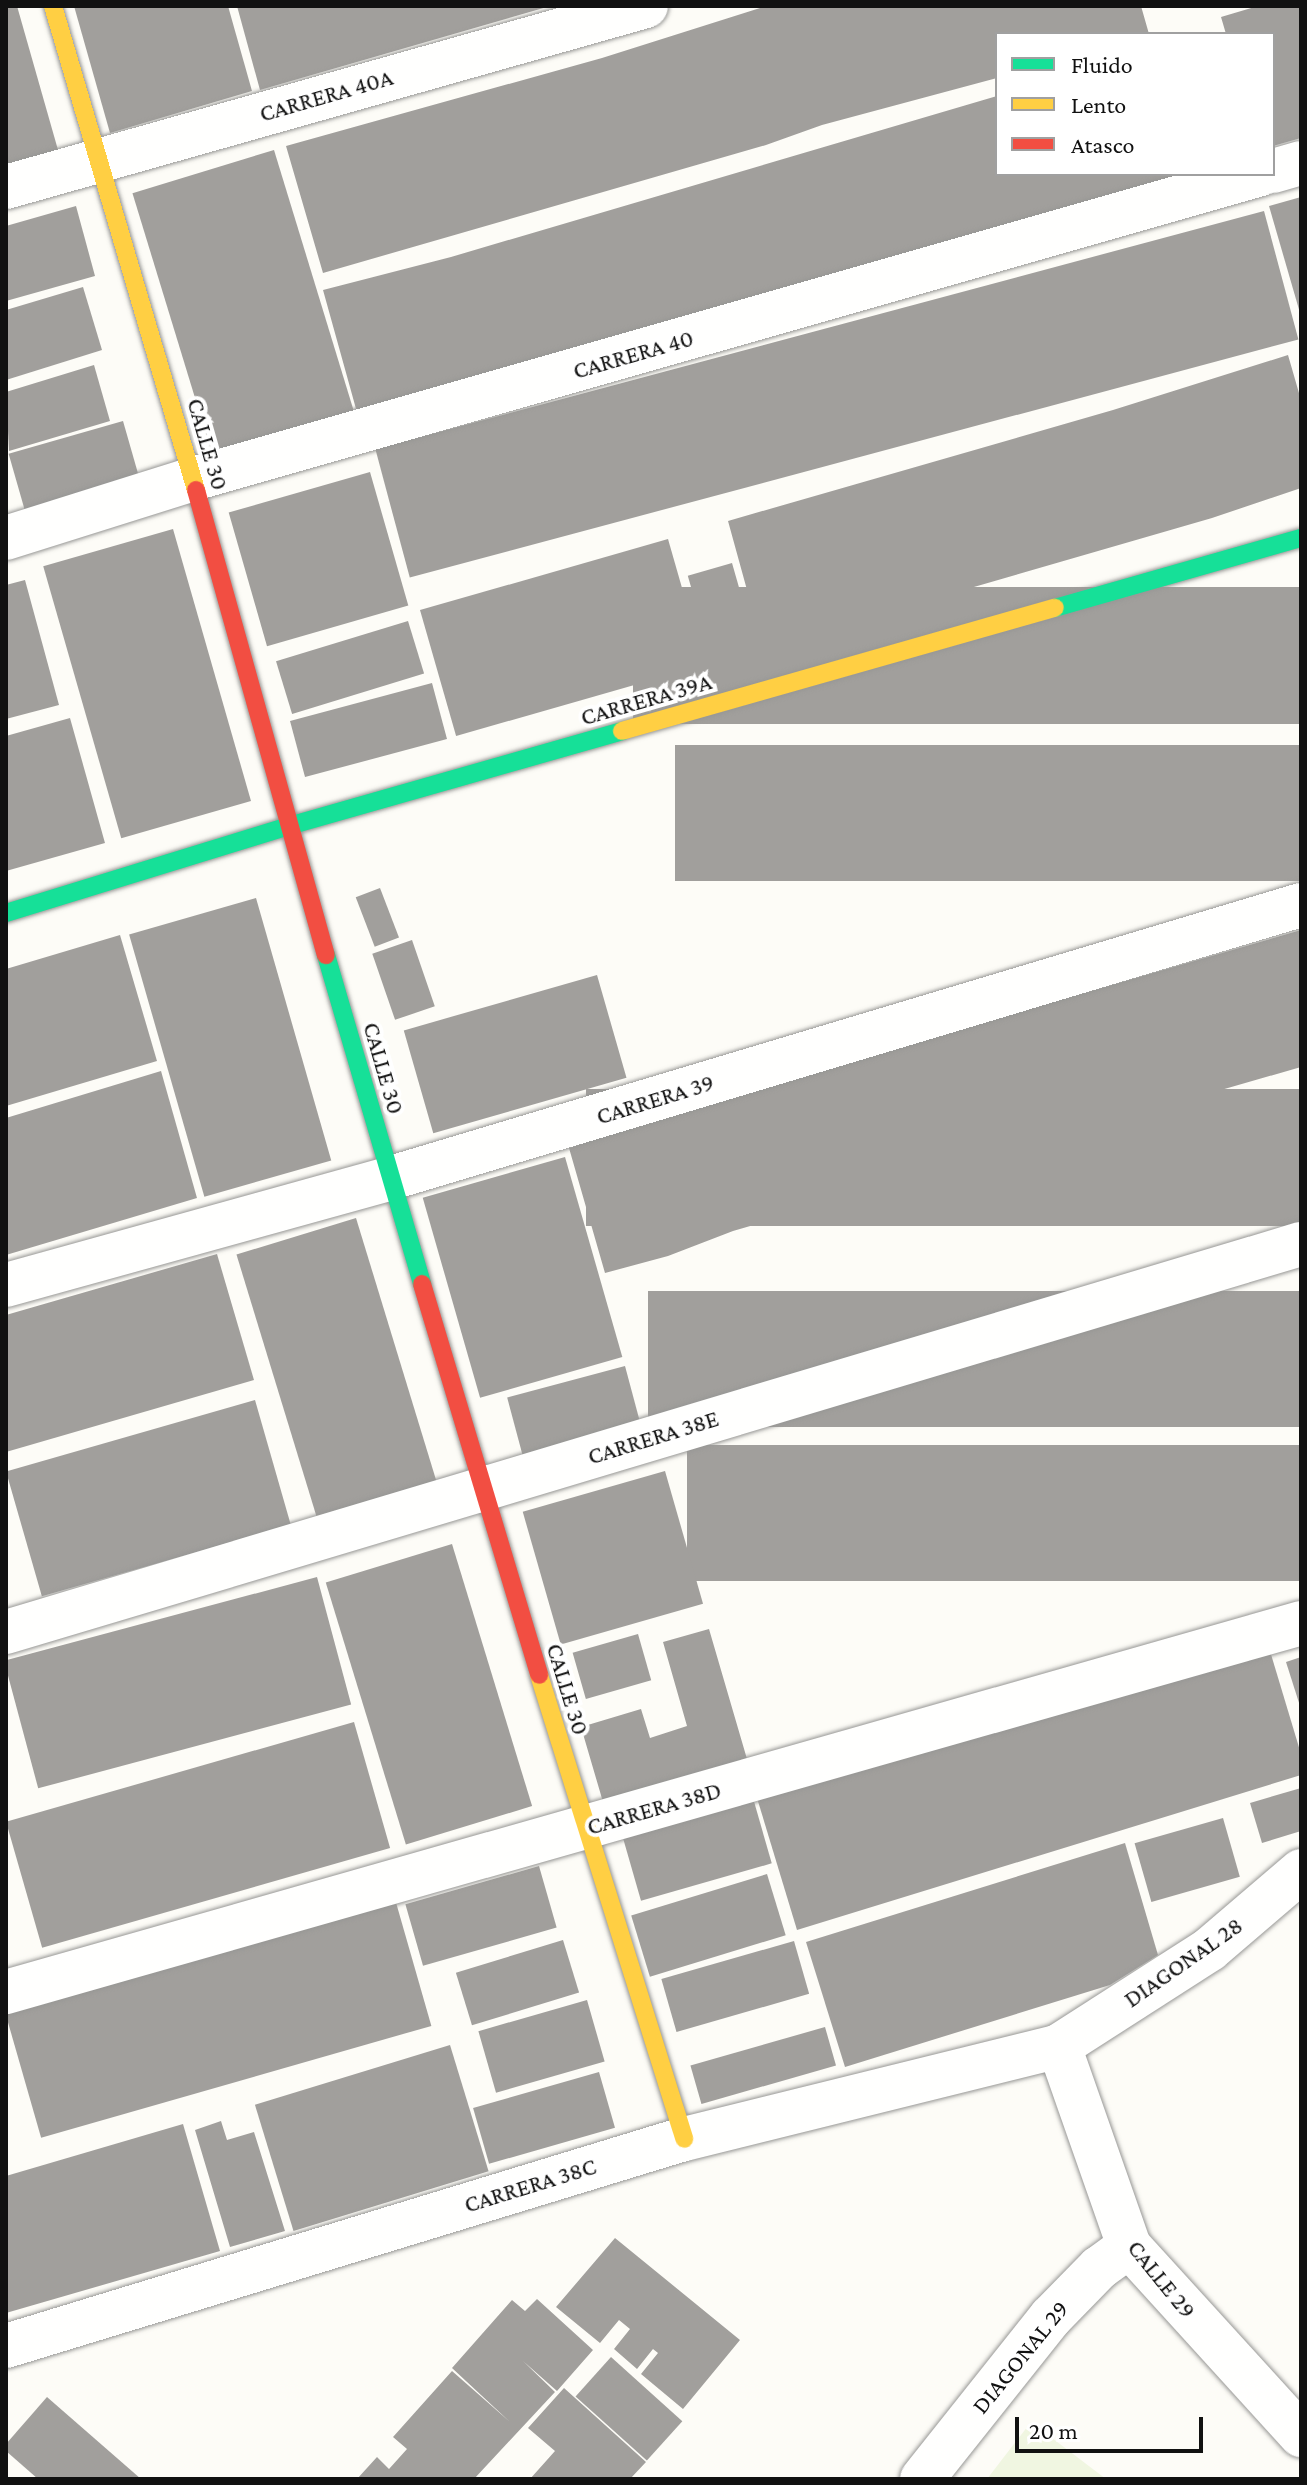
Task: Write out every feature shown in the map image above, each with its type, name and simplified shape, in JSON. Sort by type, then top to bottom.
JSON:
[{"type":"street","name":"CALLE 30","points":[[53,6],[193,479],[289,826],[481,1489],[684,2139]]},
{"type":"street","name":"CARRERA 40A","points":[[6,187],[99,158],[646,6]]},
{"type":"street","points":[[1275,170],[1301,163]]},
{"type":"street","name":"CARRERA 40","points":[[6,538],[193,479],[1254,176]]},
{"type":"street","name":"CARRERA 39A","points":[[6,913],[289,826],[1301,538]]},
{"type":"street","name":"CARRERA 39","points":[[6,1285],[391,1178],[1301,905]]},
{"type":"street","name":"CARRERA 38E","points":[[6,1632],[1301,1244]]},
{"type":"street","name":"CARRERA 38D","points":[[6,1992],[1301,1623]]},
{"type":"street","name":"DIAGONAL 28","points":[[1059,2046],[1210,1949],[1301,1871]]},
{"type":"street","name":"CARRERA 38C","points":[[6,2346],[684,2139],[1059,2046]]},
{"type":"street","name":"CALLE 29","points":[[1059,2046],[1129,2246],[1301,2435]]},
{"type":"street","name":"DIAGONAL 29","points":[[922,2479],[1051,2317],[1091,2276],[1129,2246]]},
{"type":"green space","points":[[1031,2422],[1106,2479],[987,2479]]},
{"type":"building","points":[[6,6],[17,6],[62,164],[6,180]]},
{"type":"building","points":[[74,6],[228,6],[252,91],[110,133]]},
{"type":"building","points":[[237,6],[547,6],[547,7],[260,90]]},
{"type":"building","points":[[766,6],[1141,6],[1148,32],[995,32],[995,79],[822,125],[766,145],[323,273],[286,146],[602,58]]},
{"type":"building","points":[[1258,6],[1301,6],[1301,138],[1275,145],[1275,32],[1225,32],[1221,17]]},
{"type":"building","points":[[995,97],[995,176],[1183,176],[358,416],[323,290],[451,257]]},
{"type":"building","points":[[274,150],[355,414],[213,457],[132,193]]},
{"type":"building","points":[[1301,197],[1301,313],[1300,313],[1269,206]]},
{"type":"building","points":[[76,206],[95,276],[6,301],[6,226]]},
{"type":"building","points":[[1264,211],[1298,339],[410,578],[375,449]]},
{"type":"building","points":[[83,287],[102,350],[6,380],[6,310]]},
{"type":"building","points":[[1288,355],[1301,400],[1301,488],[1212,518],[763,648],[728,521],[1113,410]]},
{"type":"building","points":[[94,365],[110,421],[9,451],[6,392]]},
{"type":"building","points":[[123,421],[140,480],[25,512],[9,454]]},
{"type":"building","points":[[370,472],[408,606],[267,646],[229,513]]},
{"type":"building","points":[[173,529],[251,801],[121,838],[43,566]]},
{"type":"building","points":[[668,539],[704,665],[456,736],[420,610]]},
{"type":"building","points":[[732,563],[757,650],[713,662],[688,576]]},
{"type":"building","points":[[25,580],[59,705],[6,719],[6,585]]},
{"type":"building","points":[[633,587],[1301,587],[1301,724],[633,724]]},
{"type":"building","points":[[408,621],[424,674],[292,714],[276,661]]},
{"type":"building","points":[[432,683],[447,739],[305,777],[290,721]]},
{"type":"building","points":[[70,718],[105,843],[6,871],[6,736]]},
{"type":"building","points":[[675,745],[1301,745],[1301,881],[675,881]]},
{"type":"building","points":[[380,888],[399,937],[375,947],[356,897]]},
{"type":"building","points":[[256,898],[331,1160],[204,1197],[129,934]]},
{"type":"building","points":[[1301,930],[1301,1067],[733,1231],[668,1256],[605,1273],[569,1148],[698,1105]]},
{"type":"building","points":[[120,935],[157,1061],[6,1106],[6,969]]},
{"type":"building","points":[[412,940],[435,1006],[395,1020],[372,954]]},
{"type":"building","points":[[597,975],[626,1078],[433,1133],[404,1030]]},
{"type":"building","points":[[161,1071],[197,1198],[6,1255],[6,1118]]},
{"type":"building","points":[[586,1089],[1301,1089],[1301,1226],[586,1226]]},
{"type":"building","points":[[565,1157],[622,1357],[480,1398],[423,1198]]},
{"type":"building","points":[[356,1218],[437,1483],[317,1519],[236,1255]]},
{"type":"building","points":[[217,1254],[254,1380],[6,1452],[6,1315]]},
{"type":"building","points":[[648,1291],[1301,1291],[1301,1427],[648,1427]]},
{"type":"building","points":[[625,1366],[641,1425],[523,1456],[507,1398]]},
{"type":"building","points":[[255,1400],[291,1525],[42,1596],[6,1471]]},
{"type":"building","points":[[687,1445],[1301,1445],[1301,1581],[687,1581]]},
{"type":"building","points":[[665,1471],[703,1604],[561,1644],[523,1512]]},
{"type":"building","points":[[452,1544],[532,1806],[406,1845],[326,1583]]},
{"type":"building","points":[[317,1577],[351,1705],[38,1788],[6,1660]]},
{"type":"building","points":[[709,1629],[747,1759],[603,1802],[581,1727],[641,1709],[650,1738],[687,1726],[663,1642]]},
{"type":"building","points":[[638,1634],[651,1680],[586,1699],[573,1653]]},
{"type":"building","points":[[1267,1641],[1301,1754],[1301,1775],[797,1930],[757,1798]]},
{"type":"building","points":[[1301,1657],[1301,1706],[1300,1706],[1286,1662]]},
{"type":"building","points":[[354,1722],[390,1848],[42,1948],[6,1822]]},
{"type":"building","points":[[1301,1788],[1301,1831],[1262,1843],[1250,1803]]},
{"type":"building","points":[[753,1798],[772,1863],[641,1901],[622,1835]]},
{"type":"building","points":[[1223,1818],[1240,1877],[1151,1902],[1135,1843]]},
{"type":"building","points":[[1125,1843],[1158,1955],[1110,1985],[845,2067],[806,1942]]},
{"type":"building","points":[[539,1866],[557,1928],[423,1966],[405,1904]]},
{"type":"building","points":[[767,1874],[786,1935],[650,1977],[631,1916]]},
{"type":"building","points":[[395,1899],[431,2026],[41,2138],[6,2011]]},
{"type":"building","points":[[563,1940],[579,1993],[472,2025],[456,1973]]},
{"type":"building","points":[[794,1941],[809,1994],[677,2032],[661,1979]]},
{"type":"building","points":[[587,2000],[605,2062],[496,2093],[478,2031]]},
{"type":"building","points":[[825,2027],[836,2065],[701,2104],[690,2066]]},
{"type":"building","points":[[450,2045],[489,2171],[294,2231],[255,2105]]},
{"type":"building","points":[[599,2072],[615,2128],[489,2164],[473,2108]]},
{"type":"building","points":[[221,2121],[227,2140],[254,2132],[285,2231],[230,2247],[195,2130]]},
{"type":"building","points":[[183,2124],[220,2251],[6,2313],[6,2176]]},
{"type":"building","points":[[615,2238],[740,2340],[683,2409],[641,2374],[658,2353],[653,2349],[637,2369],[614,2349],[630,2329],[619,2320],[600,2343],[556,2307]]},
{"type":"building","points":[[537,2299],[593,2350],[557,2391],[523,2361],[555,2392],[474,2479],[357,2479],[377,2457],[389,2469],[407,2449],[393,2437],[452,2371],[510,2422],[452,2368],[512,2300],[525,2311]]},
{"type":"building","points":[[611,2357],[682,2421],[647,2461],[576,2396]]},
{"type":"building","points":[[564,2388],[646,2462],[630,2479],[530,2479],[555,2451],[528,2428]]},
{"type":"building","points":[[47,2397],[141,2479],[38,2479],[6,2451],[6,2444]]},
{"type":"traffic: fast","points":[[1055,608],[1301,538]]},
{"type":"traffic: fast","points":[[6,913],[289,826],[622,731]]},
{"type":"traffic: fast","points":[[326,955],[422,1284]]},
{"type":"traffic: slow","points":[[53,6],[196,490]]},
{"type":"traffic: slow","points":[[622,731],[1055,608]]},
{"type":"traffic: slow","points":[[539,1675],[684,2139]]},
{"type":"traffic: jam","points":[[196,490],[326,955]]},
{"type":"traffic: jam","points":[[422,1284],[539,1675]]}]
